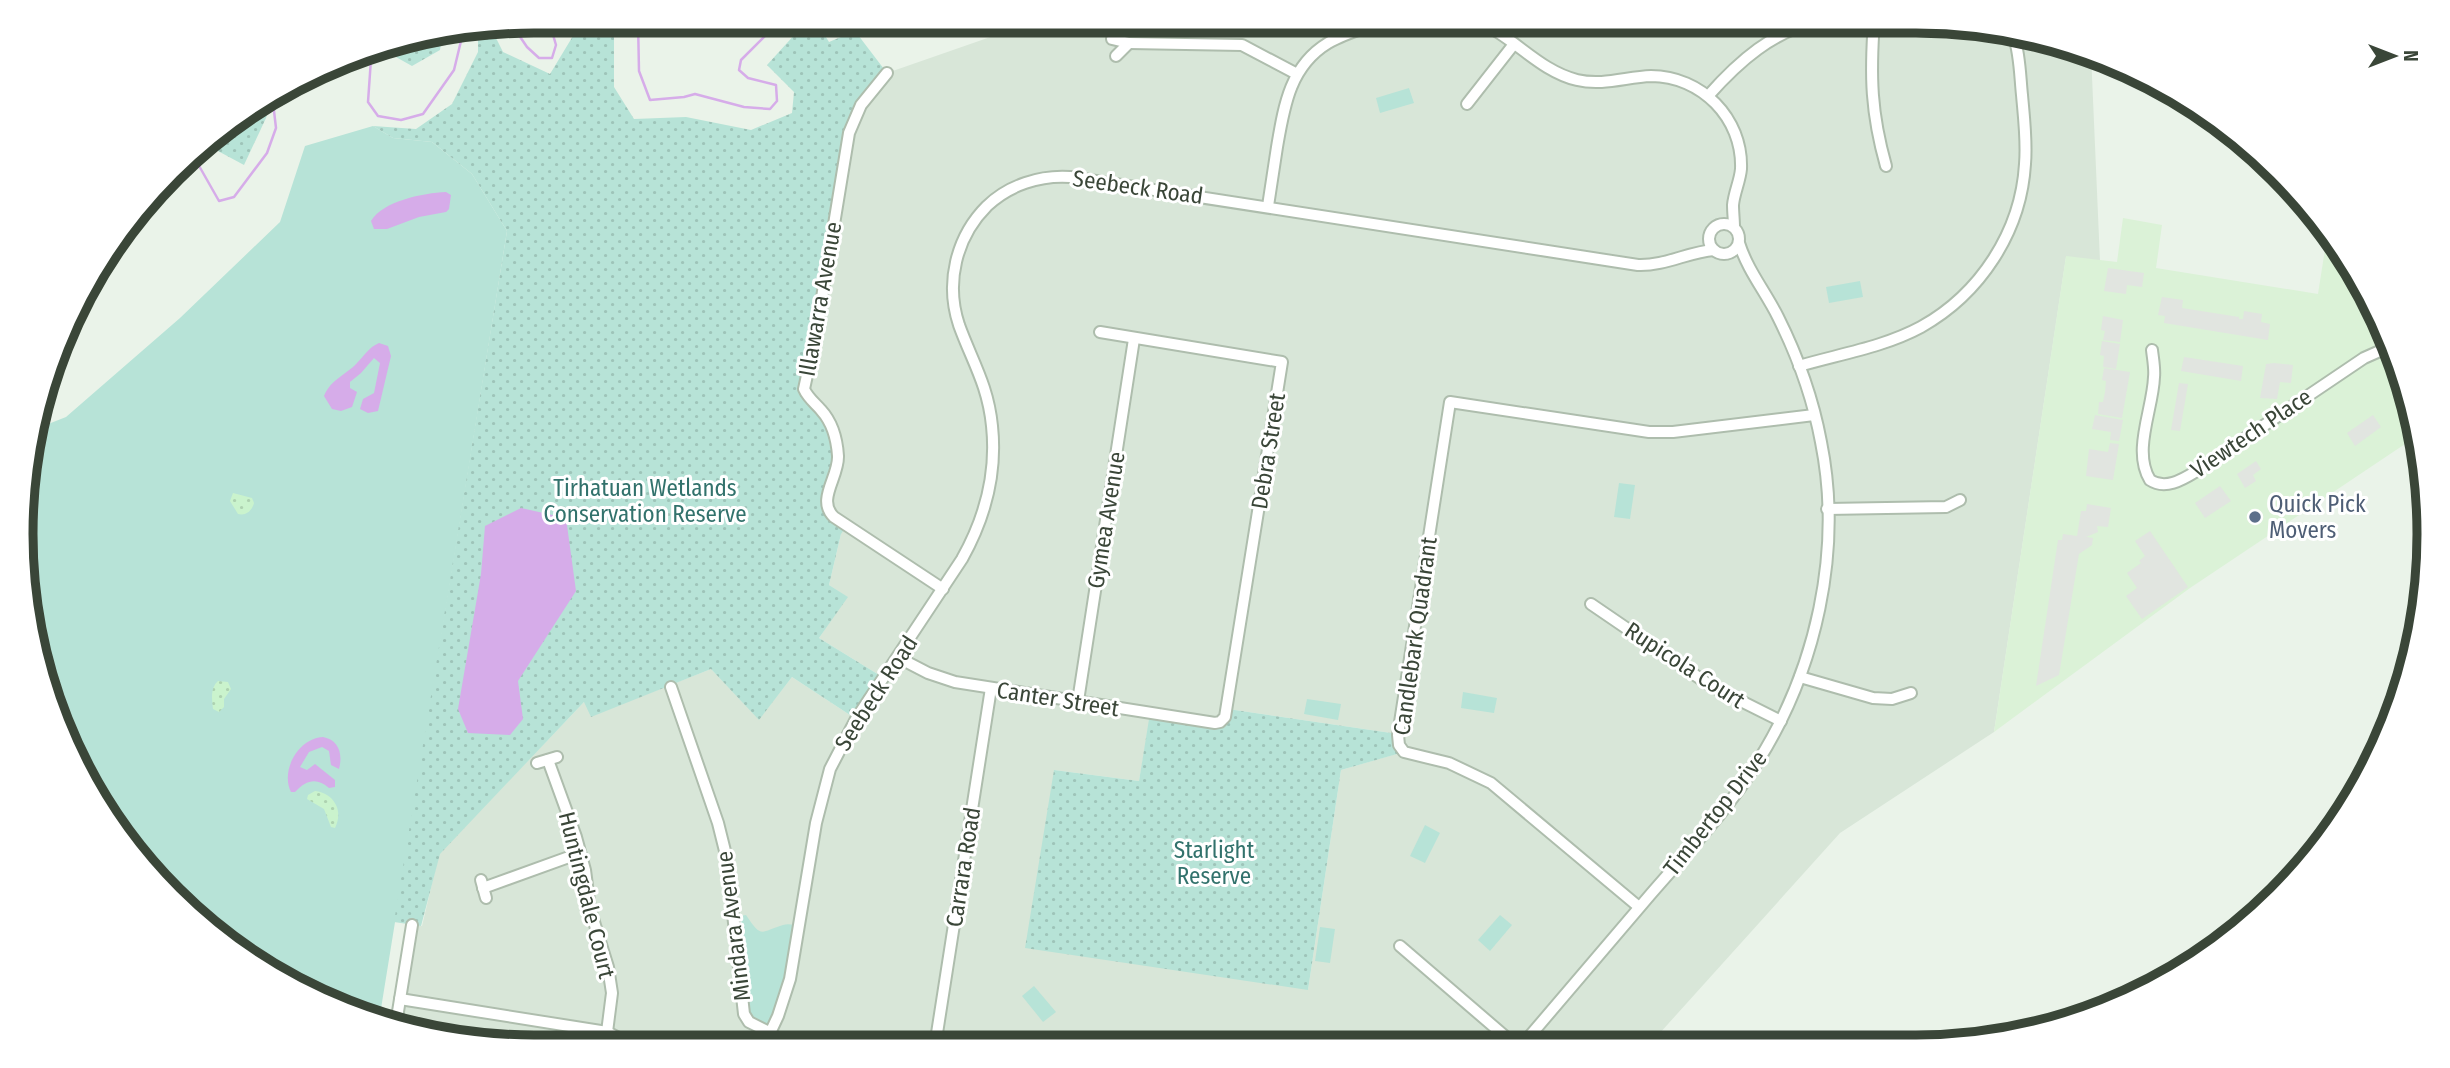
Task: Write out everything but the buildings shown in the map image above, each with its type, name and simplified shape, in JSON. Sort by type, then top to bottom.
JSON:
[{"type":"street","points":[[1268,206],[1282,113],[1297,74],[1311,56],[1330,42],[1353,33]]},
{"type":"street","points":[[1498,33],[1553,71],[1578,80],[1608,82],[1647,76],[1668,77],[1685,82],[1708,96],[1728,120],[1739,148],[1740,178],[1733,203],[1734,226],[1739,234],[1739,243],[1728,253],[1714,250],[1709,236],[1733,203]]},
{"type":"street","points":[[1708,96],[1731,70],[1763,45],[1786,33]]},
{"type":"street","points":[[1873,33],[1871,87],[1875,124],[1886,166]]},
{"type":"street","points":[[1112,38],[1129,43],[1242,45],[1297,74]]},
{"type":"street","points":[[1116,56],[1129,43]]},
{"type":"street","points":[[1800,366],[1895,339],[1921,327],[1959,300],[1997,255],[2018,207],[2025,167],[2026,137],[2015,43]]},
{"type":"street","points":[[1466,104],[1514,44]]},
{"type":"street","name":"Illawarra Avenue","points":[[887,74],[861,106],[849,133],[816,334],[804,389],[825,415],[835,437],[837,467],[826,498],[828,510],[840,521],[943,589]]},
{"type":"street","name":"Seebeck Road","points":[[771,1033],[782,1007],[793,965],[816,823],[830,769],[856,719],[943,589],[977,531],[989,492],[992,429],[987,396],[959,323],[953,293],[959,249],[979,215],[992,202],[1032,180],[1060,176],[1638,265],[1663,263],[1694,252],[1714,250]]},
{"type":"street","points":[[1718,225],[1727,223],[1734,226]]},
{"type":"street","name":"Seebeck Road","points":[[1694,252],[1709,236]]},
{"type":"street","name":"Timbertop Drive","points":[[1531,1035],[1731,800],[1780,722],[1800,677],[1814,630],[1826,553],[1827,509],[1821,443],[1800,366],[1778,317],[1746,265],[1739,243]]},
{"type":"street","name":"Timbertop Drive","points":[[1728,253],[1746,265]]},
{"type":"street","name":"Debra Street","points":[[1100,332],[1282,362],[1228,709],[1222,721]]},
{"type":"street","name":"Gymea Avenue","points":[[1079,701],[1134,338]]},
{"type":"street","name":"Viewtech Place","points":[[2152,350],[2155,375],[2144,444],[2144,461],[2150,480],[2162,484],[2183,479],[2195,472],[2364,358],[2382,350]]},
{"type":"street","name":"Candlebark Quadrant","points":[[1639,907],[1491,783],[1448,763],[1406,753],[1399,745],[1398,734],[1447,398],[1657,432],[1814,415]]},
{"type":"street","points":[[1827,509],[1946,507],[1960,500]]},
{"type":"street","name":"Rupicola Court","points":[[1591,604],[1701,679],[1780,722]]},
{"type":"street","name":"Canter Street","points":[[898,657],[949,680],[1215,723],[1222,721]]},
{"type":"street","points":[[1800,677],[1873,698],[1892,699],[1911,693]]},
{"type":"street","name":"Mindara Avenue","points":[[671,687],[718,823],[727,859],[744,1014],[749,1022],[771,1033]]},
{"type":"street","name":"Carrara Road","points":[[937,1035],[991,688]]},
{"type":"street","name":"Huntingdale Court","points":[[547,760],[580,853],[590,909],[610,975],[611,1003],[607,1032]]},
{"type":"street","points":[[484,889],[580,853]]},
{"type":"street","points":[[398,1016],[412,925]]},
{"type":"street","points":[[1400,946],[1504,1035]]},
{"type":"street","points":[[400,999],[613,1035]]},
{"type":"shaded area","points":[[1001,33],[1916,33],[1949,34],[2014,43],[2092,65],[2100,261],[2066,257],[1994,732],[1840,833],[1658,1035],[534,1035],[469,1030],[397,1016],[412,925],[422,926],[439,854],[585,701],[591,716],[711,669],[759,719],[792,677],[856,719],[884,678],[819,638],[847,597],[829,585],[841,534],[834,517],[805,393],[849,133],[887,73]],"holes":[[[1228,709],[1398,734],[1403,752],[1341,770],[1308,990],[1054,770],[1139,781],[1151,713],[1224,719]]]},
{"type":"shaded area","points":[[446,192],[451,195],[446,212],[419,217],[387,229],[374,229],[371,221],[394,203],[415,196]]},
{"type":"shaded area","points":[[2123,218],[2162,225],[2156,268],[2318,294],[2325,247],[2350,284],[2379,342],[2400,404],[2408,442],[2190,588],[1994,732],[2066,256],[2117,262]]},
{"type":"shaded area","points":[[2108,268],[2144,273],[2142,287],[2127,285],[2126,294],[2104,291]]},
{"type":"shaded area","points":[[2162,297],[2183,300],[2182,308],[2239,319],[2243,319],[2244,311],[2262,314],[2261,322],[2270,324],[2268,340],[2164,323],[2165,316],[2158,315]]},
{"type":"shaded area","points":[[2103,316],[2123,320],[2120,342],[2103,340]]},
{"type":"shaded area","points":[[2102,341],[2120,344],[2116,369],[2103,367],[2104,356],[2100,355]]},
{"type":"shaded area","points":[[379,343],[388,346],[391,356],[378,411],[368,413],[360,409],[363,399],[374,393],[380,363],[374,358],[350,382],[350,388],[357,392],[352,407],[341,411],[332,409],[324,396],[327,390],[369,349]]},
{"type":"shaded area","points":[[2184,357],[2243,366],[2241,381],[2181,371]]},
{"type":"shaded area","points":[[2266,364],[2293,365],[2291,383],[2280,382],[2277,399],[2260,398]]},
{"type":"shaded area","points":[[2104,368],[2130,372],[2122,418],[2098,414],[2099,402],[2103,402],[2105,392],[2106,381],[2102,380]]},
{"type":"shaded area","points":[[2179,383],[2188,384],[2180,431],[2171,430]]},
{"type":"shaded area","points":[[2095,415],[2123,420],[2119,441],[2110,440],[2111,432],[2092,429]]},
{"type":"shaded area","points":[[2373,415],[2381,427],[2355,446],[2347,433]]},
{"type":"shaded area","points":[[2110,443],[2119,444],[2113,480],[2086,476],[2089,449],[2108,452]]},
{"type":"shaded area","points":[[2256,461],[2261,469],[2253,475],[2256,481],[2245,488],[2237,474]]},
{"type":"shaded area","points":[[2220,486],[2231,501],[2205,518],[2195,503]]},
{"type":"shaded area","points":[[2087,504],[2111,508],[2108,527],[2097,526],[2098,532],[2086,537],[2093,538],[2092,545],[2079,554],[2059,675],[2036,686],[2058,540],[2062,540],[2063,534],[2077,536],[2081,511],[2086,511]]},
{"type":"shaded area","points":[[521,508],[566,518],[576,591],[518,681],[523,719],[510,735],[468,733],[458,709],[481,574],[485,526]]},
{"type":"shaded area","points":[[2150,531],[2188,587],[2142,619],[2126,596],[2137,588],[2127,573],[2141,563],[2139,561],[2145,556],[2135,541]]},
{"type":"shaded area","points":[[323,737],[333,741],[338,748],[339,769],[331,765],[329,751],[322,747],[309,752],[300,767],[307,770],[315,764],[335,780],[335,787],[329,788],[320,782],[312,781],[291,792],[288,774],[294,757],[306,743]]},
{"type":"green space","name":"Tirhatuan Wetlands Conservation Reserve","points":[[573,33],[614,33],[614,87],[634,119],[686,117],[751,130],[792,113],[794,92],[767,65],[796,33],[823,33],[829,42],[857,33],[887,73],[856,115],[804,380],[820,409],[838,453],[826,498],[847,525],[841,534],[829,585],[848,597],[819,638],[884,678],[856,719],[792,677],[759,720],[711,669],[591,717],[584,702],[440,854],[421,926],[394,922],[507,231],[472,174],[432,142],[393,138],[373,126],[416,129],[452,104],[478,52],[478,37],[494,35],[503,52],[550,74]]},
{"type":"green space","points":[[441,42],[440,50],[412,66],[391,54]]},
{"type":"green space","points":[[1409,88],[1414,103],[1380,113],[1376,98]]},
{"type":"green space","points":[[269,110],[266,118],[244,165],[215,149]]},
{"type":"green space","points":[[373,126],[393,138],[432,142],[472,174],[507,231],[381,1010],[313,983],[256,950],[229,931],[180,888],[137,839],[100,784],[71,726],[50,664],[34,567],[34,501],[45,425],[66,417],[180,318],[280,222],[305,146]]},
{"type":"green space","points":[[1860,281],[1863,297],[1829,303],[1826,287]]},
{"type":"green space","points":[[1619,483],[1635,485],[1630,519],[1614,517]]},
{"type":"green space","points":[[1463,692],[1497,698],[1494,713],[1461,708]]},
{"type":"green space","points":[[1307,699],[1341,704],[1338,720],[1304,714]]},
{"type":"green space","name":"Starlight Reserve","points":[[1228,709],[1398,734],[1404,752],[1341,770],[1308,990],[1025,948],[1054,770],[1139,781],[1150,713],[1215,723]]},
{"type":"green space","points":[[1425,825],[1440,833],[1425,863],[1410,856]]},
{"type":"green space","points":[[746,915],[755,928],[762,932],[785,924],[800,926],[771,1033],[749,1022],[735,917]]},
{"type":"green space","points":[[1500,915],[1512,925],[1490,951],[1478,940]]},
{"type":"green space","points":[[1320,927],[1335,929],[1330,963],[1315,961]]},
{"type":"green space","points":[[1034,986],[1056,1012],[1043,1022],[1022,996]]},
{"type":"sand","points":[[233,493],[252,498],[254,503],[249,512],[238,514],[230,501]]},
{"type":"sand","points":[[218,681],[228,682],[231,689],[224,699],[224,707],[219,712],[213,709],[212,698]]},
{"type":"sand","points":[[315,791],[327,795],[338,809],[335,828],[331,827],[324,809],[307,799],[308,795]]},
{"type":"waterway","points":[[518,33],[539,58],[552,58],[556,45],[552,33]]},
{"type":"waterway","points":[[638,33],[639,71],[650,100],[695,94],[744,107],[770,109],[777,101],[776,85],[748,78],[739,70],[741,60],[768,33]]},
{"type":"waterway","points":[[371,61],[368,102],[378,116],[401,120],[423,114],[454,70],[460,39]]},
{"type":"waterway","points":[[198,164],[219,201],[234,197],[267,153],[276,128],[274,107]]},
{"type":"place","name":"Quick Pick Movers","points":[[2255,517]]}]
